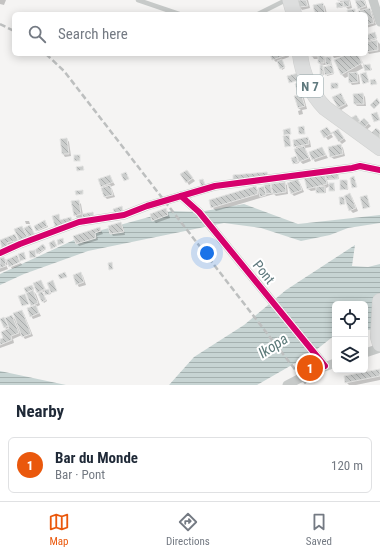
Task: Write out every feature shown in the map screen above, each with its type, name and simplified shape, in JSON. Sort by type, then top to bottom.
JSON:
[{"type":"main road","points":[[290,0],[293,12]]},
{"type":"main road","name":"N 7","points":[[301,56],[308,82],[319,103],[380,148]]},
{"type":"main road","points":[[379,338],[380,301]]},
{"type":"street","points":[[373,0],[380,22]]},
{"type":"street","points":[[0,253],[79,222],[124,215],[147,206],[216,186],[360,166],[380,170]]},
{"type":"street","name":"Pont","points":[[181,196],[199,212],[325,366]]},
{"type":"street","points":[[368,352],[380,348]]},
{"type":"street","points":[[287,385],[332,363]]},
{"type":"lane","points":[[138,0],[173,12]]},
{"type":"lane","points":[[262,12],[286,0]]},
{"type":"water","points":[[244,204],[298,224],[380,215],[380,223],[348,228],[330,235],[301,241],[261,228],[224,223],[88,251],[24,274],[0,285],[0,274],[87,234],[171,211],[199,212]]},
{"type":"water","name":"Ikopa","points":[[355,245],[352,266],[368,267],[380,264],[380,329],[368,330],[368,301],[332,301],[332,337],[311,354],[257,385],[169,385],[194,357],[244,325],[286,290]]},
{"type":"water","points":[[0,371],[66,385],[0,385]]},
{"type":"building","points":[[297,0],[306,0],[308,6],[299,7]]},
{"type":"building","points":[[343,0],[349,0],[350,6],[344,7]]},
{"type":"building","points":[[355,0],[364,0],[366,6],[358,9]]},
{"type":"building","points":[[343,2],[344,6],[337,8],[336,3]]},
{"type":"building","points":[[323,3],[325,12],[315,12],[313,5]]},
{"type":"building","points":[[370,8],[374,23],[368,24],[368,12],[358,11]]},
{"type":"building","points":[[355,9],[355,12],[348,12],[347,10]]},
{"type":"building","points":[[375,32],[377,38],[368,40],[368,34]]},
{"type":"building","points":[[377,40],[378,50],[368,52],[368,42]]},
{"type":"building","points":[[271,56],[284,56],[272,60]]},
{"type":"building","points":[[318,56],[324,56],[324,63],[318,63]]},
{"type":"building","points":[[343,56],[358,56],[362,63],[341,75],[334,60]]},
{"type":"building","points":[[325,57],[331,57],[331,64],[326,65]]},
{"type":"building","points":[[282,59],[285,67],[280,69],[277,61]]},
{"type":"building","points":[[370,64],[371,70],[365,71],[363,65]]},
{"type":"building","points":[[320,65],[323,65],[323,75],[320,75]]},
{"type":"building","points":[[332,65],[334,73],[325,75],[323,67]]},
{"type":"building","points":[[357,72],[358,82],[349,83],[348,73]]},
{"type":"building","points":[[366,72],[369,82],[363,84],[360,74]]},
{"type":"building","points":[[298,73],[300,80],[289,83],[287,76]]},
{"type":"building","points":[[375,79],[377,84],[371,85],[370,80]]},
{"type":"building","points":[[302,81],[305,90],[298,93],[295,84]]},
{"type":"building","points":[[331,83],[338,83],[338,88],[331,89]]},
{"type":"building","points":[[341,93],[346,104],[338,108],[332,97]]},
{"type":"building","points":[[363,93],[364,104],[354,104],[353,94]]},
{"type":"building","points":[[301,94],[305,106],[298,108],[294,96]]},
{"type":"building","points":[[377,98],[380,103],[374,109],[370,105]]},
{"type":"building","points":[[377,112],[380,120],[374,122],[371,114]]},
{"type":"building","points":[[356,115],[360,121],[353,125],[349,119]]},
{"type":"building","points":[[364,118],[369,123],[360,131],[355,126]]},
{"type":"building","points":[[304,126],[305,134],[299,134],[298,127]]},
{"type":"building","points":[[327,127],[331,133],[338,129],[344,138],[339,142],[333,133],[324,138],[320,131]]},
{"type":"building","points":[[290,128],[291,134],[284,135],[283,130]]},
{"type":"building","points":[[376,128],[380,131],[380,138],[378,141],[370,134]]},
{"type":"building","points":[[289,135],[291,146],[285,147],[283,136]]},
{"type":"building","points":[[308,137],[309,144],[294,147],[293,140]]},
{"type":"building","points":[[67,138],[69,154],[62,154],[60,139]]},
{"type":"building","points":[[341,144],[343,154],[330,157],[328,147]]},
{"type":"building","points":[[304,146],[309,158],[299,162],[294,149]]},
{"type":"building","points":[[322,147],[326,155],[312,160],[309,152]]},
{"type":"building","points":[[74,155],[80,155],[80,161],[74,161]]},
{"type":"building","points":[[296,156],[298,162],[293,164],[291,158]]},
{"type":"building","points":[[83,166],[84,170],[77,171],[76,167]]},
{"type":"building","points":[[187,170],[193,178],[186,183],[180,174]]},
{"type":"building","points":[[126,172],[129,179],[124,181],[121,174]]},
{"type":"building","points":[[267,172],[268,176],[233,181],[233,175]]},
{"type":"building","points":[[324,172],[327,184],[307,189],[304,177]]},
{"type":"building","points":[[338,173],[338,179],[326,179],[326,174]]},
{"type":"building","points":[[110,175],[113,182],[101,187],[98,179]]},
{"type":"building","points":[[354,176],[357,187],[352,188],[350,178]]},
{"type":"building","points":[[203,179],[206,187],[202,188],[199,180]]},
{"type":"building","points":[[298,179],[302,190],[291,194],[287,183]]},
{"type":"building","points":[[340,180],[347,180],[348,189],[340,190]]},
{"type":"building","points":[[285,182],[286,192],[273,194],[271,184]]},
{"type":"building","points":[[329,183],[334,183],[334,191],[329,191]]},
{"type":"building","points":[[270,184],[272,193],[266,194],[264,185]]},
{"type":"building","points":[[110,185],[113,195],[104,197],[101,188]]},
{"type":"building","points":[[256,186],[258,194],[211,208],[209,200]]},
{"type":"building","points":[[264,186],[266,195],[260,197],[258,188]]},
{"type":"building","points":[[325,186],[325,193],[316,193],[316,187]]},
{"type":"building","points":[[83,190],[83,194],[76,195],[75,191]]},
{"type":"building","points":[[350,193],[356,208],[349,211],[344,196]]},
{"type":"building","points":[[367,195],[370,207],[363,209],[360,197]]},
{"type":"building","points":[[339,197],[344,197],[345,204],[340,205]]},
{"type":"building","points":[[79,200],[81,214],[74,216],[71,201]]},
{"type":"building","points":[[122,206],[123,211],[115,214],[113,209]]},
{"type":"building","points":[[166,208],[168,215],[152,221],[150,214]]},
{"type":"building","points":[[93,212],[94,218],[84,225],[82,214]]},
{"type":"building","points":[[59,214],[60,220],[71,217],[73,226],[56,230],[52,216]]},
{"type":"building","points":[[45,220],[47,226],[36,231],[34,226]]},
{"type":"building","points":[[121,222],[124,232],[110,234],[108,226]]},
{"type":"building","points":[[30,225],[35,235],[29,238],[24,228]]},
{"type":"building","points":[[22,226],[27,237],[19,240],[14,229]]},
{"type":"building","points":[[100,227],[101,231],[95,233],[96,238],[76,244],[73,236]]},
{"type":"building","points":[[15,234],[18,241],[7,243],[8,247],[2,250],[0,240]]},
{"type":"building","points":[[63,238],[64,243],[58,245],[57,240]]},
{"type":"building","points":[[54,240],[57,246],[51,249],[49,243]]},
{"type":"building","points":[[43,244],[46,248],[37,254],[35,250]]},
{"type":"building","points":[[35,250],[36,257],[30,258],[29,251]]},
{"type":"building","points":[[24,252],[26,259],[20,261],[18,254]]},
{"type":"building","points":[[17,255],[20,262],[9,267],[6,260]]},
{"type":"building","points":[[4,257],[6,266],[0,268],[0,258]]},
{"type":"building","points":[[112,262],[113,269],[109,270],[108,263]]},
{"type":"building","points":[[65,272],[67,277],[60,279],[58,275]]},
{"type":"building","points":[[81,272],[84,282],[76,285],[73,275]]},
{"type":"building","points":[[41,280],[45,289],[37,293],[33,283]]},
{"type":"building","points":[[53,280],[57,291],[51,293],[47,283]]},
{"type":"building","points":[[32,285],[34,289],[26,293],[24,288]]},
{"type":"building","points":[[49,289],[50,294],[45,295],[44,290]]},
{"type":"building","points":[[33,290],[38,303],[31,306],[26,293]]},
{"type":"building","points":[[42,291],[46,300],[42,302],[38,294]]},
{"type":"building","points":[[25,294],[29,304],[22,306],[18,296]]},
{"type":"building","points":[[36,305],[39,313],[30,317],[27,308]]},
{"type":"building","points":[[22,310],[31,334],[22,337],[13,313]]},
{"type":"building","points":[[12,315],[19,333],[11,336],[12,340],[0,345],[0,339],[3,338],[1,332],[9,328],[5,318]]},
{"type":"building","points":[[4,317],[8,326],[4,328],[0,319]]},
{"type":"building","points":[[380,369],[380,376],[345,383],[344,376],[368,373],[368,371]]},
{"type":"railway","points":[[0,24],[12,30]]},
{"type":"railway","points":[[48,56],[64,71],[307,385]]},
{"type":"cycle path","points":[[0,253],[79,222],[124,215],[147,206],[215,186],[360,166],[380,170]]},
{"type":"cycle path","points":[[181,196],[199,212],[325,366]]},
{"type":"place","name":"Bar du Monde","points":[[310,368]]}]
